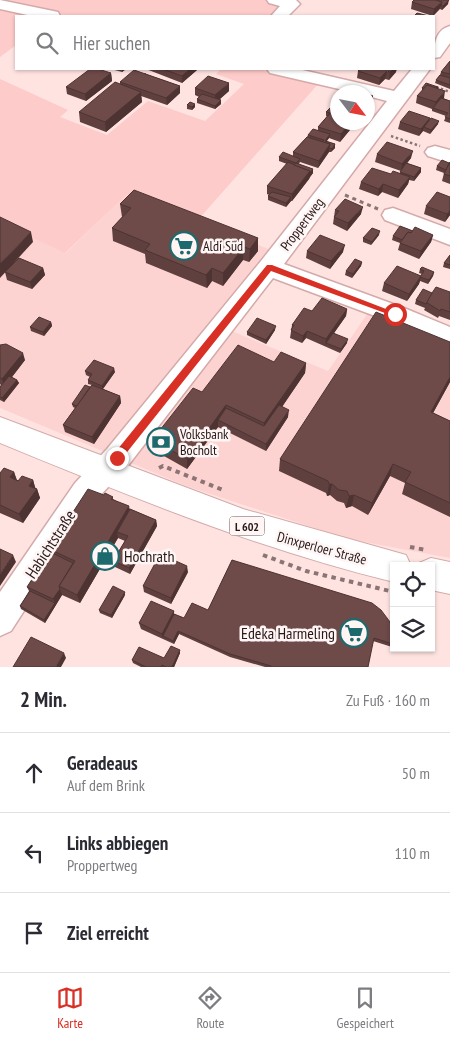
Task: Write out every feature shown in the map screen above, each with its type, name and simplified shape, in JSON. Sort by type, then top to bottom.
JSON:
[{"type":"main road","name":"Dinxperloer Straße","points":[[0,430],[240,524],[332,553],[399,556]]},
{"type":"street","points":[[275,0],[292,4],[280,15]]},
{"type":"street","points":[[0,4],[48,15]]},
{"type":"street","points":[[435,52],[450,32]]},
{"type":"street","points":[[280,70],[399,98]]},
{"type":"street","name":"Proppertweg","points":[[105,471],[270,267],[417,74]]},
{"type":"street","points":[[393,215],[450,237]]},
{"type":"street","points":[[270,267],[395,314],[450,338]]},
{"type":"street","name":"Habichtstraße","points":[[0,620],[85,492],[105,471]]},
{"type":"path","points":[[417,74],[450,92]]},
{"type":"path","points":[[375,130],[442,155]]},
{"type":"path","points":[[329,189],[393,215]]},
{"type":"path","points":[[156,469],[163,466],[227,492]]},
{"type":"path","points":[[399,556],[438,568]]},
{"type":"shaded area","points":[[0,0],[267,0],[288,5],[276,15],[64,15]]},
{"type":"shaded area","points":[[0,8],[31,15],[15,15],[15,46],[0,57]]},
{"type":"shaded area","points":[[220,70],[263,70],[319,83],[197,221],[127,194],[65,253],[0,223],[0,79],[68,110],[60,117],[107,135],[148,101],[205,121],[244,84],[216,74]]},
{"type":"shaded area","points":[[127,193],[271,250],[210,322],[328,371],[370,310],[450,345],[450,558],[348,539],[186,486],[0,408],[0,223],[66,253]]},
{"type":"building","points":[[414,0],[436,0],[442,2],[434,9],[412,2]]},
{"type":"building","points":[[436,0],[449,0],[441,6],[442,2]]},
{"type":"building","points":[[450,61],[450,74],[441,72]]},
{"type":"building","points":[[89,70],[101,70],[111,73],[85,94],[66,87]]},
{"type":"building","points":[[134,70],[180,86],[166,98],[120,82]]},
{"type":"building","points":[[166,70],[189,70],[182,76]]},
{"type":"building","points":[[393,70],[390,72],[387,71],[380,78],[358,71]]},
{"type":"building","points":[[440,75],[450,78],[450,85],[436,80]]},
{"type":"building","points":[[208,76],[229,83],[215,95],[195,88]]},
{"type":"building","points":[[115,82],[141,92],[105,122],[79,112]]},
{"type":"building","points":[[426,83],[438,88],[427,85],[422,88]]},
{"type":"building","points":[[427,85],[445,91],[436,102],[417,96]]},
{"type":"building","points":[[202,94],[221,100],[215,106],[197,99]]},
{"type":"building","points":[[441,98],[450,101],[450,119],[445,117],[448,113],[433,108]]},
{"type":"building","points":[[190,102],[195,104],[192,107],[187,105]]},
{"type":"building","points":[[409,111],[430,118],[421,129],[400,122]]},
{"type":"building","points":[[330,113],[330,130],[344,130],[341,134],[318,127]]},
{"type":"building","points":[[431,118],[439,121],[431,130],[424,127]]},
{"type":"building","points":[[313,129],[330,134],[325,141],[335,144],[332,149],[329,148],[330,144],[322,142],[324,140],[308,135]]},
{"type":"building","points":[[307,137],[330,144],[319,161],[293,152]]},
{"type":"building","points":[[387,142],[413,151],[402,164],[377,154]]},
{"type":"building","points":[[283,152],[300,159],[296,163],[279,157]]},
{"type":"building","points":[[442,160],[449,163],[446,170],[437,166]]},
{"type":"building","points":[[288,162],[310,171],[292,194],[267,186]]},
{"type":"building","points":[[450,162],[450,176],[444,174]]},
{"type":"building","points":[[296,163],[313,169],[310,173],[310,171],[294,165]]},
{"type":"building","points":[[406,163],[421,168],[414,177],[400,172]]},
{"type":"building","points":[[372,168],[391,174],[393,171],[410,177],[399,190],[383,184],[379,189],[361,182]]},
{"type":"building","name":"Aldi Süd","points":[[134,190],[258,238],[250,249],[244,247],[223,273],[212,268],[206,275],[145,250],[150,244],[112,228],[131,208],[120,204]]},
{"type":"building","points":[[272,192],[291,197],[286,203],[268,196]]},
{"type":"building","points":[[437,192],[450,197],[450,210],[447,214],[426,206]]},
{"type":"building","points":[[345,199],[363,207],[348,223],[334,217],[339,211],[335,210]]},
{"type":"building","points":[[0,217],[31,232],[0,264]]},
{"type":"building","points":[[400,226],[413,231],[411,233],[408,232],[402,240],[393,236]]},
{"type":"building","points":[[415,227],[433,235],[421,251],[400,243],[408,232],[411,233]]},
{"type":"building","points":[[372,228],[380,231],[372,242],[363,238]]},
{"type":"building","points":[[320,235],[345,245],[331,261],[307,251]]},
{"type":"building","points":[[450,255],[450,265],[444,263]]},
{"type":"building","points":[[19,258],[43,268],[30,282],[5,272]]},
{"type":"building","points":[[355,259],[362,262],[353,274],[346,271]]},
{"type":"building","points":[[397,266],[421,276],[409,294],[384,283]]},
{"type":"building","points":[[422,267],[434,272],[429,280],[420,277],[424,271],[420,269]]},
{"type":"building","points":[[436,287],[450,292],[450,312],[441,309],[440,311],[426,302]]},
{"type":"building","points":[[423,289],[432,293],[426,304],[416,300]]},
{"type":"building","points":[[322,298],[347,309],[326,339],[307,331],[303,336],[291,330],[294,325],[292,325],[304,308],[312,311]]},
{"type":"building","points":[[376,312],[450,342],[450,377],[431,412],[450,421],[450,503],[405,482],[411,472],[393,464],[372,503],[354,495],[349,496],[347,491],[339,490],[332,484],[329,484],[328,481],[280,459]]},
{"type":"building","points":[[39,317],[51,322],[43,332],[30,327]]},
{"type":"building","points":[[257,318],[276,326],[266,340],[247,332]]},
{"type":"building","points":[[333,333],[348,339],[341,349],[326,343]]},
{"type":"building","points":[[6,344],[23,353],[2,379],[0,378],[0,345]]},
{"type":"building","points":[[238,345],[274,362],[281,352],[306,363],[264,423],[226,405],[187,459],[163,446],[171,435],[160,430],[193,388],[202,392]]},
{"type":"building","points":[[94,360],[114,368],[102,386],[88,380],[92,374],[85,371]]},
{"type":"building","points":[[9,376],[17,380],[2,398],[0,397],[0,387]]},
{"type":"building","points":[[85,385],[90,387],[77,406],[72,404]]},
{"type":"building","points":[[92,385],[120,396],[92,437],[63,425]]},
{"type":"building","points":[[279,405],[289,410],[266,444],[218,420],[226,408],[264,426]]},
{"type":"building","points":[[4,468],[14,472],[10,477],[18,481],[22,476],[33,480],[29,486],[37,489],[19,514],[0,505],[0,473]]},
{"type":"building","points":[[88,489],[104,495],[105,493],[113,497],[111,499],[129,506],[77,595],[59,586],[75,561],[49,549]]},
{"type":"building","points":[[130,509],[156,520],[129,568],[113,561],[128,536],[117,532]]},
{"type":"building","points":[[0,549],[13,555],[0,575]]},
{"type":"building","points":[[50,552],[73,563],[53,599],[27,587]]},
{"type":"building","points":[[160,554],[187,566],[171,598],[143,586]]},
{"type":"building","points":[[232,560],[372,603],[381,610],[390,622],[390,643],[374,638],[368,667],[271,667],[230,654],[178,631],[173,641],[163,636],[174,614],[184,618],[192,603],[208,610]]},
{"type":"building","points":[[113,586],[125,592],[111,615],[99,610]]},
{"type":"building","points":[[30,591],[55,603],[44,620],[20,606]]},
{"type":"building","points":[[151,601],[174,611],[162,634],[139,623]]},
{"type":"building","points":[[31,637],[64,653],[56,667],[13,667]]},
{"type":"building","points":[[171,646],[180,650],[172,667],[162,665],[161,667],[146,667],[132,660],[139,647],[164,658]]},
{"type":"place","name":"Aldi Süd","points":[[184,246]]},
{"type":"place","name":"Volksbank Bocholt","points":[[161,442]]},
{"type":"place","name":"Hochrath","points":[[105,556]]},
{"type":"place","name":"Edeka Harmeling","points":[[354,633]]},
{"type":"route","points":[[117,458],[212,337],[270,267],[395,314]]}]
